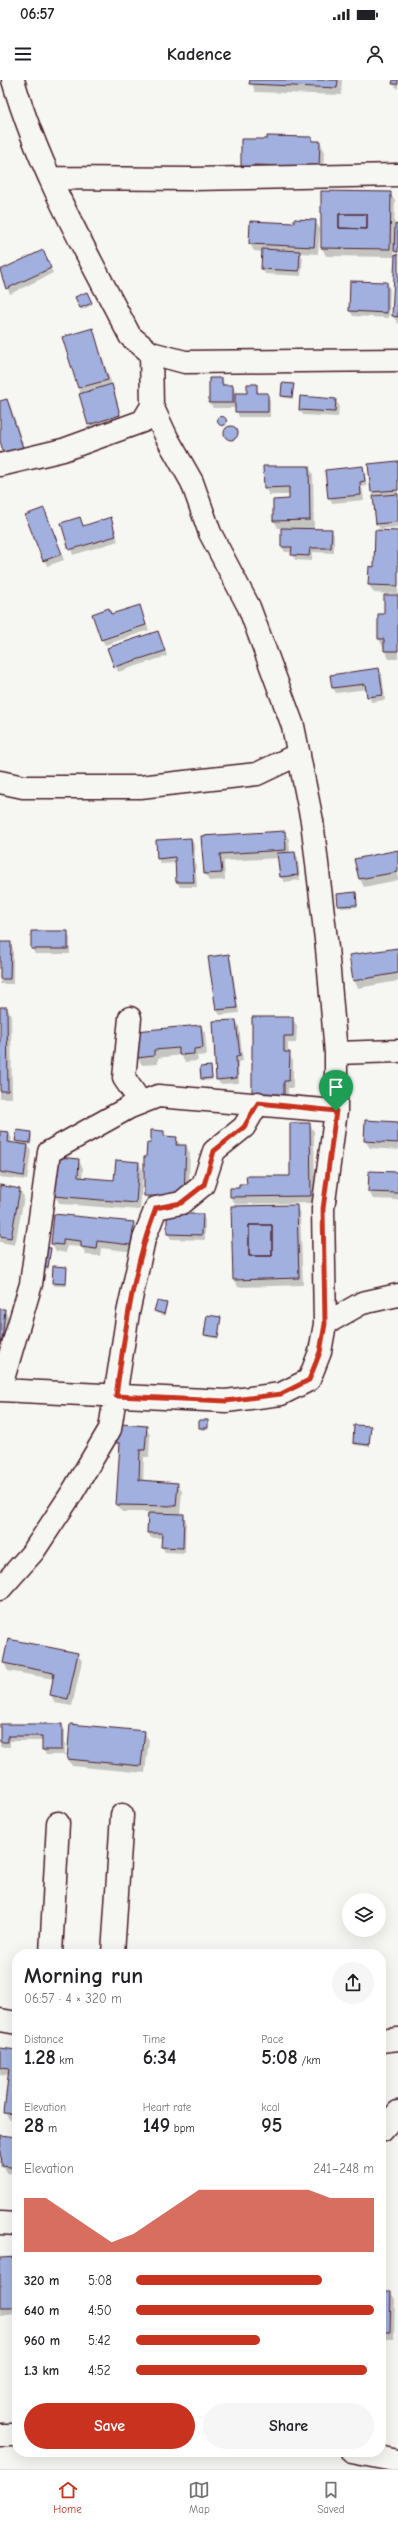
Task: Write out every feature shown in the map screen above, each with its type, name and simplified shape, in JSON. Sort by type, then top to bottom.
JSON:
[{"type":"street","points":[[12,80],[22,112],[50,178],[130,336],[151,353],[185,362],[398,360]]},
{"type":"street","points":[[50,178],[193,179],[398,175]]},
{"type":"street","points":[[151,353],[152,406],[167,438],[192,482],[210,533],[248,607],[293,726],[312,821],[327,948],[336,1053],[336,1111],[323,1209],[325,1324],[320,1352],[309,1380],[281,1394],[226,1401],[0,1390],[31,1284],[48,1152],[141,1103],[158,1096],[258,1103],[336,1111]]},
{"type":"street","points":[[0,465],[62,450],[143,422],[152,406]]},
{"type":"street","points":[[0,782],[23,787],[140,787],[257,774],[298,754]]},
{"type":"street","points":[[130,1018],[124,1078],[141,1103]]},
{"type":"street","points":[[336,1053],[398,1051]]},
{"type":"street","points":[[0,1589],[33,1552],[72,1493],[110,1430],[128,1312],[144,1239],[156,1208],[181,1203],[204,1185],[214,1151],[244,1127],[258,1103]]},
{"type":"street","points":[[325,1324],[362,1303],[398,1295]]},
{"type":"street","points":[[112,1949],[122,1815]]},
{"type":"street","points":[[51,1949],[58,1823]]},
{"type":"street","points":[[0,2020],[12,2022]]},
{"type":"street","points":[[386,2040],[398,2039]]},
{"type":"street","points":[[386,2125],[398,2112]]},
{"type":"street","points":[[0,2224],[12,2224]]},
{"type":"street","points":[[0,2435],[12,2435]]},
{"type":"street","points":[[378,2457],[398,2461]]},
{"type":"building","points":[[250,80],[338,80],[337,88],[249,84]]},
{"type":"building","points":[[393,80],[398,80],[398,84],[392,84]]},
{"type":"building","points":[[267,136],[312,137],[312,141],[320,141],[319,167],[254,165],[254,168],[241,167],[241,139],[267,139]]},
{"type":"building","points":[[321,191],[391,192],[390,249],[321,248]],"holes":[[[339,214],[367,214],[367,229],[339,228]]]},
{"type":"building","points":[[339,214],[367,214],[367,229],[339,228]]},
{"type":"building","points":[[294,219],[316,220],[314,247],[249,244],[250,221],[294,223]]},
{"type":"building","points":[[395,224],[398,225],[398,252],[394,251]]},
{"type":"building","points":[[262,249],[300,251],[299,271],[261,269]]},
{"type":"building","points":[[43,250],[51,268],[6,289],[0,270]]},
{"type":"building","points":[[395,254],[398,255],[398,317],[392,316]]},
{"type":"building","points":[[350,281],[387,282],[387,313],[349,311]]},
{"type":"building","points":[[87,292],[92,303],[80,308],[75,297]]},
{"type":"building","points":[[93,328],[108,380],[78,388],[62,337]]},
{"type":"building","points":[[209,378],[222,378],[222,385],[233,385],[233,403],[209,403]]},
{"type":"building","points":[[282,383],[294,384],[292,397],[281,396]]},
{"type":"building","points":[[112,384],[120,415],[88,425],[79,394]]},
{"type":"building","points":[[247,384],[257,384],[257,393],[268,393],[268,412],[235,412],[235,393],[247,393]]},
{"type":"building","points":[[300,396],[336,399],[335,412],[299,410]]},
{"type":"building","points":[[7,399],[23,448],[4,454],[0,441],[0,401]]},
{"type":"building","points":[[220,417],[224,417],[226,421],[224,425],[220,425],[218,423],[218,419]]},
{"type":"building","points":[[231,426],[236,428],[238,433],[236,438],[231,440],[226,438],[224,433],[226,428]]},
{"type":"building","points":[[398,461],[398,490],[371,492],[368,464]]},
{"type":"building","points":[[263,466],[309,466],[310,520],[273,521],[273,500],[289,499],[289,487],[264,488]]},
{"type":"building","points":[[363,466],[365,481],[360,482],[361,495],[328,498],[325,470]]},
{"type":"building","points":[[398,494],[398,522],[376,524],[373,496]]},
{"type":"building","points":[[44,508],[62,554],[43,561],[25,515]]},
{"type":"building","points":[[80,517],[83,526],[111,517],[116,536],[69,550],[61,523]]},
{"type":"building","points":[[281,528],[332,529],[331,548],[310,548],[309,556],[291,555],[292,547],[281,547]]},
{"type":"building","points":[[375,530],[398,531],[398,586],[368,585],[369,566],[374,567]]},
{"type":"building","points":[[384,595],[398,595],[398,651],[384,651],[384,639],[378,639],[378,614],[384,614]]},
{"type":"building","points":[[140,605],[146,625],[101,640],[92,614],[109,608],[111,614]]},
{"type":"building","points":[[158,631],[165,651],[114,667],[107,648]]},
{"type":"building","points":[[379,668],[383,695],[367,697],[365,684],[332,688],[330,675]]},
{"type":"building","points":[[285,831],[286,850],[220,854],[222,873],[204,874],[201,836]]},
{"type":"building","points":[[191,838],[194,882],[176,882],[175,857],[157,859],[156,840]]},
{"type":"building","points":[[398,850],[398,872],[359,879],[354,859]]},
{"type":"building","points":[[295,852],[298,875],[280,877],[277,853]]},
{"type":"building","points":[[356,892],[357,905],[338,906],[337,894]]},
{"type":"building","points":[[31,931],[68,931],[68,949],[31,949]]},
{"type":"building","points":[[0,942],[11,942],[10,979],[0,979]]},
{"type":"building","points":[[398,948],[398,973],[353,981],[349,955]]},
{"type":"building","points":[[229,954],[237,1008],[216,1010],[208,957]]},
{"type":"building","points":[[0,1007],[7,1007],[8,1091],[0,1091]]},
{"type":"building","points":[[252,1017],[293,1017],[293,1036],[284,1036],[284,1052],[290,1052],[289,1081],[284,1081],[284,1095],[252,1095]]},
{"type":"building","points":[[236,1020],[240,1056],[236,1057],[237,1078],[216,1080],[213,1021]]},
{"type":"building","points":[[201,1025],[203,1048],[194,1049],[194,1054],[179,1055],[179,1048],[154,1050],[154,1056],[137,1058],[135,1031]]},
{"type":"building","points":[[211,1066],[212,1078],[201,1079],[200,1067]]},
{"type":"building","points":[[365,1120],[398,1122],[398,1143],[364,1141]]},
{"type":"building","points":[[290,1123],[310,1123],[311,1196],[230,1197],[230,1188],[239,1188],[239,1184],[247,1184],[246,1176],[290,1176]]},
{"type":"building","points":[[17,1130],[31,1132],[30,1143],[15,1141]]},
{"type":"building","points":[[151,1130],[164,1131],[164,1136],[177,1137],[176,1145],[186,1145],[184,1197],[144,1196],[144,1157],[146,1157],[147,1143],[151,1143]]},
{"type":"building","points":[[0,1131],[9,1132],[8,1142],[28,1145],[24,1176],[0,1172]]},
{"type":"building","points":[[58,1157],[79,1159],[78,1177],[114,1180],[116,1160],[139,1162],[136,1203],[54,1196]]},
{"type":"building","points":[[369,1171],[398,1172],[398,1193],[368,1192]]},
{"type":"building","points":[[0,1185],[20,1189],[11,1238],[0,1236]]},
{"type":"building","points":[[297,1205],[299,1278],[233,1280],[231,1206]],"holes":[[[249,1225],[272,1225],[272,1256],[249,1256]]]},
{"type":"building","points":[[167,1210],[175,1214],[203,1214],[202,1235],[167,1234]]},
{"type":"building","points":[[54,1214],[134,1222],[131,1245],[97,1241],[96,1249],[81,1247],[81,1241],[63,1239],[63,1245],[51,1244]]},
{"type":"building","points":[[249,1225],[272,1225],[272,1256],[249,1256]]},
{"type":"building","points":[[41,1247],[51,1248],[48,1267],[38,1266]]},
{"type":"building","points":[[53,1266],[67,1267],[66,1284],[52,1283]]},
{"type":"building","points":[[157,1301],[167,1303],[164,1314],[154,1311]]},
{"type":"building","points":[[0,1309],[5,1309],[0,1367]]},
{"type":"building","points":[[207,1315],[221,1317],[218,1337],[204,1335]]},
{"type":"building","points":[[199,1420],[208,1420],[208,1428],[199,1428]]},
{"type":"building","points":[[121,1424],[147,1426],[145,1450],[140,1450],[139,1480],[178,1483],[176,1506],[116,1505],[120,1443],[116,1443],[116,1429]]},
{"type":"building","points":[[354,1425],[371,1426],[369,1445],[353,1443]]},
{"type":"building","points":[[148,1513],[184,1514],[183,1548],[161,1547],[162,1533],[147,1533]]},
{"type":"building","points":[[8,1639],[78,1653],[68,1699],[50,1695],[54,1673],[3,1663]]},
{"type":"building","points":[[0,1724],[62,1724],[62,1750],[42,1750],[42,1736],[8,1736],[8,1742],[0,1742]]},
{"type":"building","points":[[70,1724],[145,1731],[141,1766],[67,1759]]},
{"type":"building","points":[[0,2048],[12,2049],[12,2114],[4,2113],[9,2068],[0,2067]]},
{"type":"building","points":[[0,2135],[12,2136],[12,2167],[2,2166]]},
{"type":"building","points":[[12,2257],[12,2307],[0,2307],[0,2258]]},
{"type":"building","points":[[386,2291],[391,2291],[390,2332],[386,2332]]},
{"type":"route","points":[[258,1103],[336,1111],[323,1209],[325,1324],[320,1352],[309,1380],[281,1394],[226,1401],[116,1396],[128,1312],[144,1239],[156,1208],[181,1203],[204,1185],[214,1151],[244,1127],[258,1103]]}]
